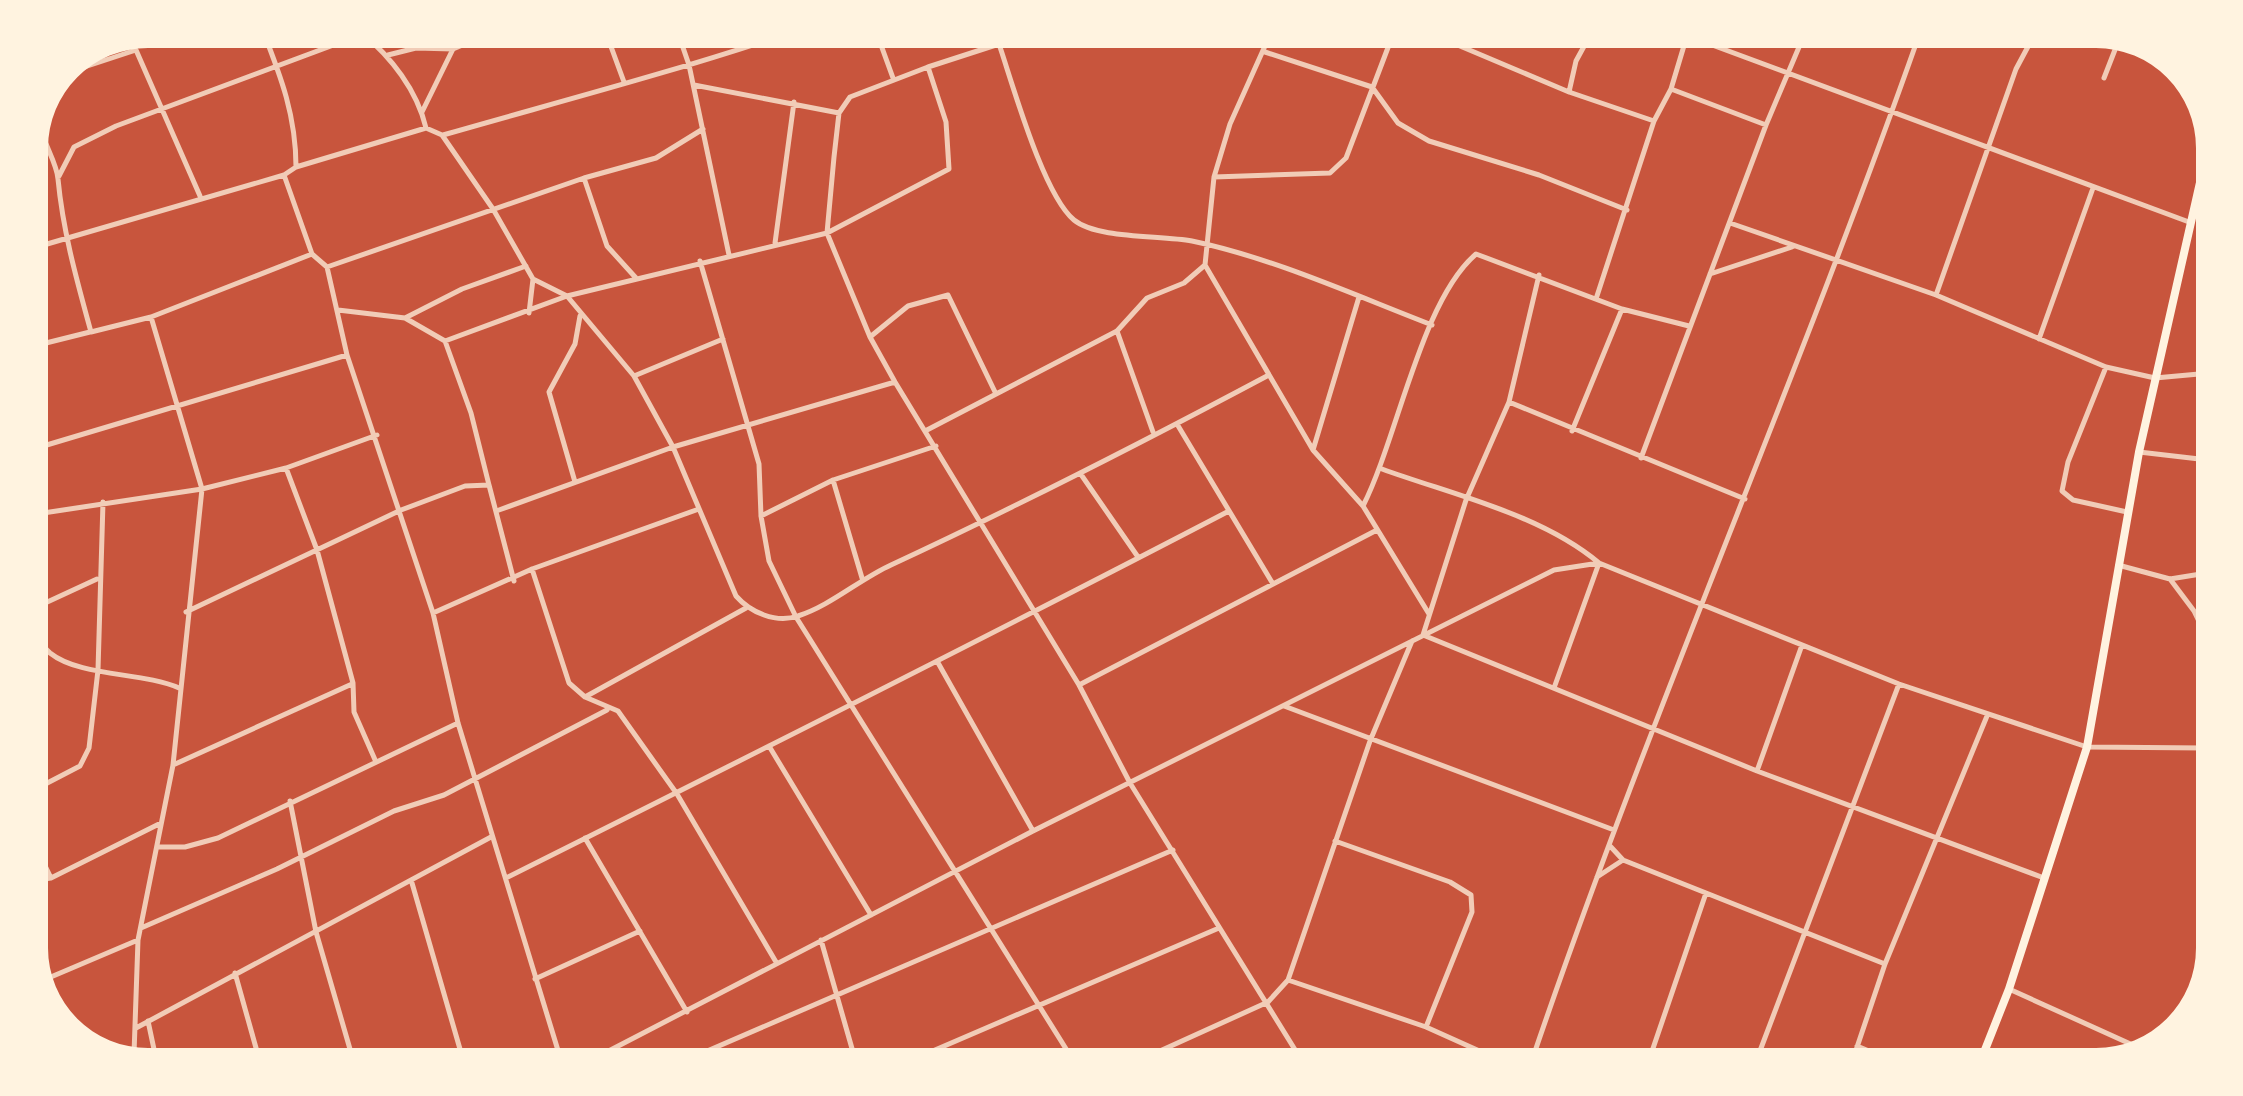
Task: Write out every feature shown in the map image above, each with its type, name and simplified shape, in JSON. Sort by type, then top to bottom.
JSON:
[{"type":"main road","points":[[1986,1048],[2009,989],[2088,747],[2139,452],[2195,208]]},
{"type":"street","points":[[272,48],[296,126],[296,167]]},
{"type":"street","points":[[91,332],[57,198],[59,176],[74,147],[321,48]]},
{"type":"street","points":[[379,48],[388,56],[422,112],[426,128]]},
{"type":"street","points":[[388,56],[416,48],[454,48],[422,112]]},
{"type":"street","points":[[612,48],[624,82]]},
{"type":"street","points":[[684,48],[729,255]]},
{"type":"street","points":[[442,135],[743,48]]},
{"type":"street","points":[[882,48],[893,78]]},
{"type":"street","points":[[987,48],[893,78],[850,97],[838,113],[827,234],[870,337],[895,382],[1079,686],[1130,783],[1293,1048]]},
{"type":"street","points":[[1001,48],[1036,154],[1070,218],[1089,231],[1158,234],[1210,245],[1432,325]]},
{"type":"street","points":[[927,430],[1117,331],[1147,298],[1184,284],[1205,265],[1214,177],[1230,124],[1265,48]]},
{"type":"street","points":[[1214,177],[1330,173],[1346,158],[1388,48]]},
{"type":"street","points":[[1465,48],[1569,92],[1654,121]]},
{"type":"street","points":[[1569,92],[1583,48]]},
{"type":"street","points":[[1596,299],[1654,121],[1671,89],[1683,48]]},
{"type":"street","points":[[1721,48],[2189,222]]},
{"type":"street","points":[[1640,458],[1799,48]]},
{"type":"street","points":[[1536,1048],[1652,729],[1838,263],[1915,48]]},
{"type":"street","points":[[1936,295],[2016,68],[2027,48]]},
{"type":"street","points":[[94,64],[136,50],[200,196]]},
{"type":"street","points":[[2104,78],[2115,50]]},
{"type":"street","points":[[1264,52],[1372,87],[1398,123],[1430,141],[1539,175],[1626,210]]},
{"type":"street","points":[[446,341],[567,296],[700,261],[827,234],[949,169],[946,122],[928,67]]},
{"type":"street","points":[[693,84],[838,113]]},
{"type":"street","points":[[1671,89],[1766,125]]},
{"type":"street","points":[[776,243],[794,102]]},
{"type":"street","points":[[48,243],[200,196],[284,175],[296,167],[426,128],[442,135],[493,209],[533,278],[567,296],[634,376],[673,447],[736,596],[746,608],[769,616],[796,617],[862,578],[980,524],[1267,376]]},
{"type":"street","points":[[328,267],[584,178],[656,158],[703,129]]},
{"type":"street","points":[[48,155],[59,176]]},
{"type":"street","points":[[284,175],[312,254],[328,267],[347,355],[433,612],[458,723],[557,1048]]},
{"type":"street","points":[[584,178],[607,246],[636,278]]},
{"type":"street","points":[[2039,339],[2094,188]]},
{"type":"street","points":[[1730,223],[1936,295],[2106,367],[2154,378],[2195,374]]},
{"type":"street","points":[[1710,274],[1792,247]]},
{"type":"street","points":[[48,343],[151,317],[312,254]]},
{"type":"street","points":[[1364,506],[1382,469],[1432,325],[1455,276],[1476,254],[1622,309],[1688,326]]},
{"type":"street","points":[[700,261],[759,464],[761,516],[770,560],[796,617],[1065,1048]]},
{"type":"street","points":[[1205,265],[1313,450],[1364,506],[1430,614]]},
{"type":"street","points":[[405,318],[462,289],[526,266]]},
{"type":"street","points":[[1423,635],[1466,500],[1509,402],[1539,275]]},
{"type":"street","points":[[528,313],[533,278]]},
{"type":"street","points":[[870,337],[908,306],[948,296],[996,394]]},
{"type":"street","points":[[1313,450],[1359,297]]},
{"type":"street","points":[[1572,431],[1622,309]]},
{"type":"street","points":[[338,310],[405,318],[446,341],[471,413],[514,581]]},
{"type":"street","points":[[576,483],[549,392],[575,344],[580,316]]},
{"type":"street","points":[[134,1048],[138,940],[173,765],[186,612],[202,489],[151,317]]},
{"type":"street","points":[[1117,331],[1154,433]]},
{"type":"street","points":[[634,376],[722,339]]},
{"type":"street","points":[[48,445],[347,355]]},
{"type":"street","points":[[2106,367],[2068,462],[2062,491],[2072,500],[2129,512]]},
{"type":"street","points":[[498,510],[673,447],[895,382]]},
{"type":"street","points":[[1509,402],[1745,499]]},
{"type":"street","points":[[1177,424],[1274,584]]},
{"type":"street","points":[[48,511],[202,489],[286,468],[376,436]]},
{"type":"street","points":[[761,516],[833,480],[936,446]]},
{"type":"street","points":[[2139,452],[2195,459]]},
{"type":"street","points":[[286,468],[317,550],[352,684],[354,712],[376,762]]},
{"type":"street","points":[[1382,469],[1550,531],[1578,544],[1599,563],[1987,716],[2088,747],[2196,748]]},
{"type":"street","points":[[1080,473],[1138,558]]},
{"type":"street","points":[[833,480],[862,578]]},
{"type":"street","points":[[186,612],[400,510],[465,486],[489,485]]},
{"type":"street","points":[[48,783],[80,766],[89,748],[98,670],[97,579],[103,502]]},
{"type":"street","points":[[433,612],[514,581],[532,569],[699,509]]},
{"type":"street","points":[[506,878],[677,794],[848,703],[1035,614],[1228,511]]},
{"type":"street","points":[[1079,686],[1377,530]]},
{"type":"street","points":[[615,1048],[1032,831],[1554,570],[1599,563]]},
{"type":"street","points":[[1554,690],[1599,563]]},
{"type":"street","points":[[2118,565],[2170,579],[2196,575]]},
{"type":"street","points":[[532,569],[568,683],[608,710],[618,711],[677,794],[776,962]]},
{"type":"street","points":[[48,602],[97,579]]},
{"type":"street","points":[[2170,579],[2196,614]]},
{"type":"street","points":[[585,697],[746,608]]},
{"type":"street","points":[[1423,635],[1757,772],[2046,879]]},
{"type":"street","points":[[1166,1048],[1268,1002],[1288,980],[1370,741],[1413,640]]},
{"type":"street","points":[[1757,772],[1802,645]]},
{"type":"street","points":[[48,650],[98,670],[157,678],[180,688]]},
{"type":"street","points":[[936,661],[1032,831]]},
{"type":"street","points":[[173,765],[352,684]]},
{"type":"street","points":[[1761,1048],[1899,684]]},
{"type":"street","points":[[1284,706],[1614,830]]},
{"type":"street","points":[[141,928],[394,811],[477,779],[608,710]]},
{"type":"street","points":[[1862,1048],[1857,1046],[1885,964],[1987,716]]},
{"type":"street","points":[[157,847],[202,844],[458,723]]},
{"type":"street","points":[[769,746],[871,915]]},
{"type":"street","points":[[290,801],[316,932],[350,1048]]},
{"type":"street","points":[[48,878],[160,823]]},
{"type":"street","points":[[136,1028],[412,883],[491,837]]},
{"type":"street","points":[[585,838],[687,1012]]},
{"type":"street","points":[[1335,842],[1450,882],[1471,894],[1472,912],[1426,1027]]},
{"type":"street","points":[[1610,847],[1623,860],[1885,964]]},
{"type":"street","points":[[713,1048],[1173,850]]},
{"type":"street","points":[[1596,878],[1623,860]]},
{"type":"street","points":[[48,872],[51,878]]},
{"type":"street","points":[[412,883],[460,1048]]},
{"type":"street","points":[[1653,1048],[1706,893]]},
{"type":"street","points":[[939,1048],[1220,927]]},
{"type":"street","points":[[535,979],[640,931]]},
{"type":"street","points":[[52,977],[138,940]]},
{"type":"street","points":[[821,940],[852,1048]]},
{"type":"street","points":[[235,973],[256,1048]]},
{"type":"street","points":[[1288,980],[1426,1027],[1473,1048]]},
{"type":"street","points":[[2009,989],[2128,1043]]},
{"type":"street","points":[[148,1020],[154,1048]]}]
